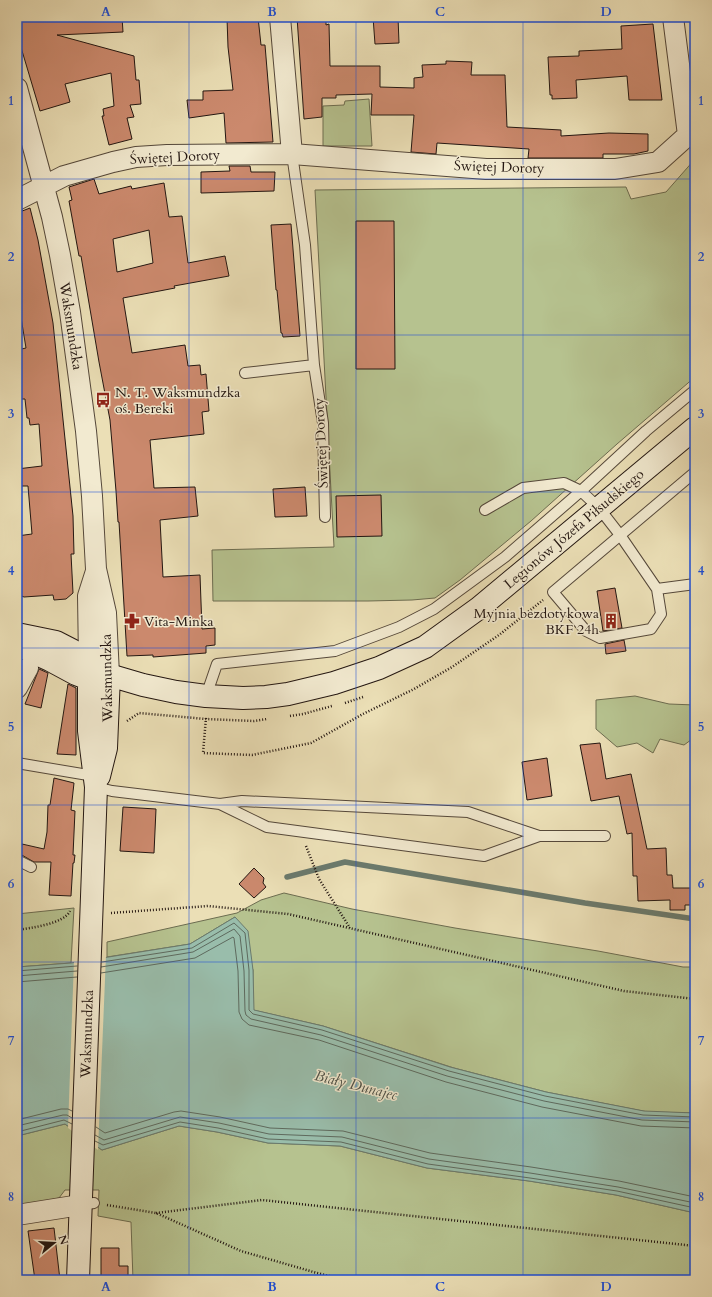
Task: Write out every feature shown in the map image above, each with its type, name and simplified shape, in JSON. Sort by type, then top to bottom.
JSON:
[{"type":"street","points":[[280,17],[292,154]]},
{"type":"street","points":[[673,17],[692,135]]},
{"type":"street","name":"Waksmundzka","points":[[17,88],[44,186],[60,255],[70,312],[83,402],[92,496],[96,569],[106,613],[96,671],[89,731],[95,782],[82,1166],[87,1204],[78,1280]]},
{"type":"street","name":"Świętej Doroty","points":[[17,200],[64,176],[136,157],[167,155],[292,154],[486,169],[615,169],[658,162],[692,135]]},
{"type":"street","name":"Legionów Józefa Piłsudskiego","points":[[96,671],[143,685],[176,692],[206,696],[250,698],[296,692],[334,684],[379,668],[426,647],[479,608],[695,428]]},
{"type":"street","name":"Waksmundzka","points":[[96,569],[88,596],[96,671]]},
{"type":"street","points":[[17,634],[56,642],[96,671]]},
{"type":"street","points":[[17,645],[76,674],[96,671]]},
{"type":"street","points":[[17,688],[28,668]]},
{"type":"street","points":[[17,1215],[87,1204]]},
{"type":"lane","name":"Świętej Doroty","points":[[292,154],[305,244],[314,365],[323,423],[325,517]]},
{"type":"lane","points":[[244,373],[314,365]]},
{"type":"lane","points":[[206,696],[217,664],[335,651],[399,627],[434,609],[504,557],[581,491],[646,431],[695,390]]},
{"type":"lane","points":[[485,510],[522,488],[564,483],[581,491],[598,508],[620,535],[657,589],[661,614],[651,629],[600,638],[586,631],[553,592],[620,535],[695,472]]},
{"type":"lane","points":[[657,589],[695,584]]},
{"type":"lane","points":[[17,763],[95,782],[112,790],[220,804],[242,801],[468,812],[539,836],[605,836]]},
{"type":"lane","points":[[220,804],[267,827],[484,856],[539,836]]},
{"type":"lane","points":[[17,860],[31,867]]},
{"type":"path","points":[[206,696],[204,753],[252,755],[310,743],[363,714],[414,689],[452,667],[499,635],[553,592]]},
{"type":"path","points":[[309,857],[319,879],[350,928]]},
{"type":"path","points":[[118,913],[208,906],[288,914],[624,990],[695,999]]},
{"type":"path","points":[[17,930],[49,924],[68,914]]},
{"type":"path","points":[[87,1204],[156,1213],[262,1200],[695,1246]]},
{"type":"path","points":[[156,1213],[241,1251],[346,1280]]},
{"type":"shaded area","points":[[369,99],[372,146],[323,146],[323,106],[344,105],[345,101]]},
{"type":"shaded area","points":[[695,159],[695,377],[531,521],[460,580],[435,598],[368,601],[213,601],[212,550],[334,547],[315,190],[626,187],[631,199],[666,192]]},
{"type":"shaded area","points":[[635,696],[669,704],[695,705],[695,737],[684,745],[660,739],[653,753],[637,743],[617,747],[596,729],[596,700]]},
{"type":"shaded area","points":[[284,893],[352,909],[455,928],[598,951],[683,967],[695,967],[695,1113],[648,1112],[546,1092],[454,1068],[323,1026],[253,1010],[253,970],[235,917],[190,944],[107,957],[107,942],[237,913],[261,900]]},
{"type":"shaded area","points":[[74,908],[71,963],[17,967],[17,914]]},
{"type":"shaded area","points":[[65,1124],[102,1150],[179,1126],[217,1132],[268,1143],[340,1146],[427,1168],[529,1181],[616,1195],[695,1213],[695,1280],[133,1280],[131,1222],[98,1216],[99,1190],[65,1190],[59,1198],[17,1207],[17,1136]]},
{"type":"water","name":"Biały Dunajec","points":[[235,917],[248,931],[253,970],[254,1010],[323,1026],[450,1067],[546,1092],[644,1111],[695,1113],[695,1213],[616,1195],[529,1181],[427,1168],[340,1146],[268,1143],[217,1132],[179,1126],[102,1150],[65,1124],[17,1136],[17,967],[71,963],[190,944]]},
{"type":"pier","points":[[106,955],[98,1150],[68,1128],[74,960]]},
{"type":"building","points":[[17,17],[122,17],[123,32],[57,35],[134,56],[136,80],[139,80],[141,104],[130,105],[134,117],[127,118],[132,139],[109,145],[102,116],[104,116],[103,109],[114,106],[111,73],[65,84],[70,102],[40,111],[17,34]]},
{"type":"building","points":[[258,17],[261,45],[265,45],[273,142],[226,143],[224,113],[189,118],[187,100],[203,100],[203,91],[233,90],[228,47],[227,18]]},
{"type":"building","points":[[297,17],[326,17],[326,25],[329,24],[330,66],[380,66],[380,87],[414,88],[414,78],[423,77],[422,65],[446,64],[446,61],[472,62],[471,75],[505,75],[507,127],[561,130],[561,136],[609,133],[648,134],[648,151],[634,154],[603,154],[603,158],[528,158],[529,149],[437,143],[436,154],[411,152],[414,115],[371,115],[372,94],[336,95],[336,98],[322,98],[322,117],[304,119]]},
{"type":"building","points":[[373,17],[398,17],[399,43],[375,44]]},
{"type":"building","points":[[653,24],[662,100],[629,100],[627,76],[576,80],[577,98],[552,99],[552,95],[550,95],[548,57],[579,56],[579,51],[622,49],[621,26]]},
{"type":"building","points":[[229,166],[250,166],[251,172],[275,172],[274,191],[201,193],[201,172],[230,171]]},
{"type":"building","points":[[94,179],[99,194],[131,186],[132,189],[164,183],[169,217],[182,216],[188,263],[225,256],[229,276],[174,286],[175,288],[123,298],[132,353],[185,345],[188,366],[200,365],[201,375],[206,374],[209,411],[202,412],[204,434],[150,440],[154,488],[195,487],[198,516],[160,520],[163,577],[200,575],[202,629],[215,628],[215,645],[206,646],[206,653],[153,657],[153,655],[127,656],[119,522],[110,420],[81,256],[79,256],[69,201],[72,200],[69,187]],"holes":[[[149,230],[153,263],[117,272],[113,239]]]},
{"type":"building","points":[[30,208],[38,240],[53,323],[73,516],[74,554],[71,554],[73,593],[66,599],[54,600],[53,595],[24,597],[17,594],[17,536],[32,534],[28,486],[17,486],[17,469],[42,466],[39,424],[30,425],[29,418],[27,418],[25,399],[21,399],[17,373],[17,350],[26,348],[17,293],[17,213]]},
{"type":"building","points":[[356,221],[394,221],[395,369],[356,369]]},
{"type":"building","points":[[291,224],[300,336],[283,337],[281,333],[276,290],[271,225]]},
{"type":"building","points":[[305,487],[307,516],[275,517],[273,489]]},
{"type":"building","points":[[381,495],[382,536],[337,537],[336,496]]},
{"type":"building","name":"Myjnia bezdotykowa BKF 24h","points":[[615,588],[622,628],[603,631],[597,591]]},
{"type":"building","points":[[624,640],[626,651],[606,654],[605,644]]},
{"type":"building","points":[[39,669],[48,673],[41,708],[25,704]]},
{"type":"building","points":[[68,684],[76,688],[76,755],[57,754]]},
{"type":"building","points":[[600,743],[606,779],[631,774],[647,849],[666,848],[667,875],[672,875],[673,888],[695,888],[695,905],[685,905],[685,910],[670,910],[670,900],[638,901],[637,876],[633,876],[632,833],[627,834],[619,796],[591,801],[580,745]]},
{"type":"building","points":[[547,758],[552,796],[527,800],[522,762]]},
{"type":"building","points":[[54,778],[74,783],[71,810],[75,811],[73,855],[75,855],[73,863],[71,896],[49,895],[51,862],[34,862],[20,854],[22,844],[44,849],[47,832],[48,805],[50,805]]},
{"type":"building","points":[[123,807],[156,809],[154,853],[120,851]]},
{"type":"building","points":[[254,868],[264,878],[263,883],[266,887],[254,898],[239,884]]},
{"type":"building","points":[[54,1228],[60,1280],[35,1280],[28,1231]]},
{"type":"building","points":[[101,1248],[119,1248],[119,1266],[128,1266],[128,1280],[101,1280]]},
{"type":"waterway","points":[[287,877],[345,862],[585,903],[695,919]]},
{"type":"place","name":"N. T. Waksmundzka oś. Bereki","points":[[103,400]]},
{"type":"place","name":"Vita-Minka","points":[[132,621]]},
{"type":"place","name":"Myjnia bezdotykowa BKF 24h","points":[[611,621]]}]
